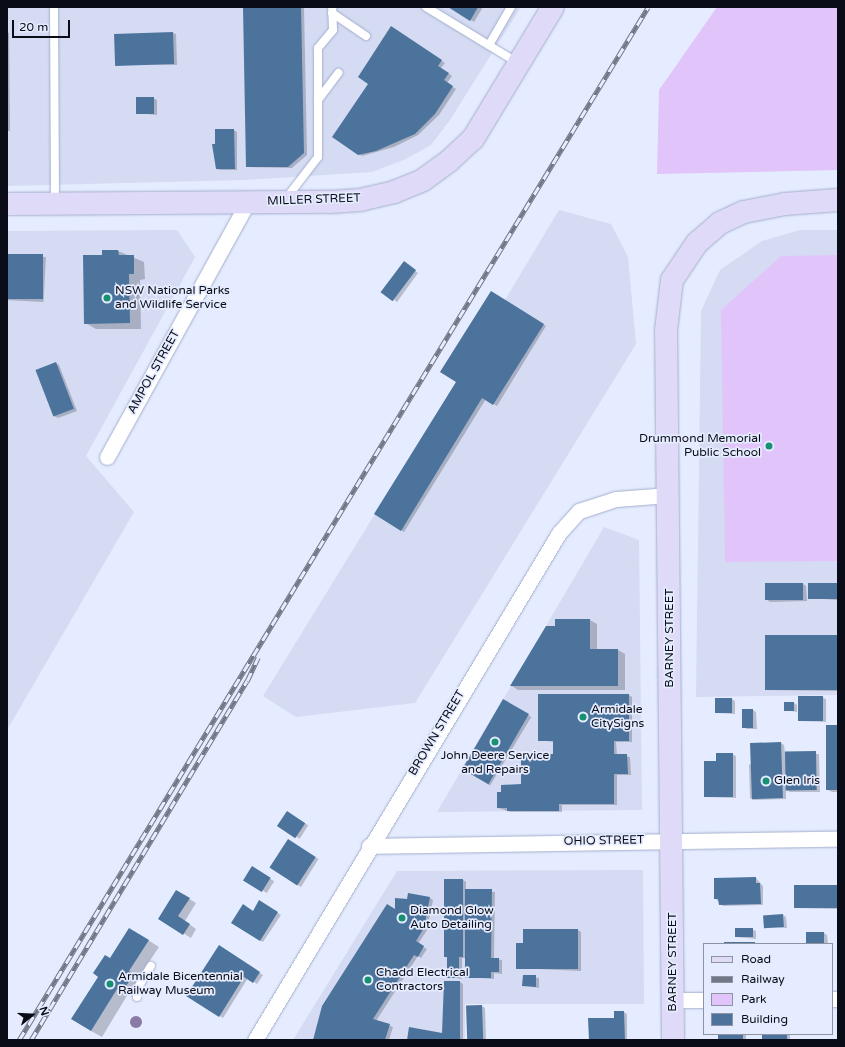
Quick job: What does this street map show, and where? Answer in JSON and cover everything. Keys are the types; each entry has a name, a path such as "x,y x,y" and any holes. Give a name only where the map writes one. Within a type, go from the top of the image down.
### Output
{"street":[{"name":"MILLER STREET","path":"7,204 360,200 394,192 423,180 449,162 473,139 553,7"},
{"name":"BARNEY STREET","path":"673,1040 669,495 666,330 672,280 697,243 720,223 744,212 785,204 838,200"},
{"name":"AMPOL STREET","path":"107,457 248,202"},
{"name":"BROWN STREET","path":"255,1040 369,846 559,533 579,511 616,499 669,495"},
{"name":"OHIO STREET","path":"369,846 672,840 838,839"},
{"path":"673,1000 703,1000"}],"lane":[{"path":"54,7 55,204"},
{"path":"426,7 519,64"},
{"path":"489,46 511,7"},
{"path":"332,10 366,36"},
{"path":"283,202 318,157 318,48 333,30 332,10"},
{"path":"318,100 338,73"},
{"path":"137,997 137,989 151,966"}],"shaded area":[{"path":"7,7 521,7 450,120 431,145 406,159 372,172 244,180 7,186"},
{"path":"559,210 611,224 628,257 636,344 415,703 296,717 263,696 456,382 440,372 491,291 505,300"},
{"path":"177,230 195,257 86,456 134,512 7,730 7,231"},
{"name":"Drummond Memorial Public School","path":"800,230 838,230 838,695 696,697 701,311 720,270 762,241"},
{"path":"604,527 639,540 642,810 437,812"},
{"path":"643,870 644,1004 465,1004 465,1040 293,1040 397,871"}],"green space":[{"path":"717,7 838,7 838,170 657,174 659,90"},
{"name":"Drummond Memorial Public School","path":"838,255 838,561 725,562 721,310 781,256"}],"building":[{"path":"243,7 301,7 304,153 288,167 246,167"},
{"path":"448,7 478,7 470,21"},
{"path":"391,26 442,60 438,66 449,73 444,80 453,86 435,114 415,134 376,151 358,155 332,137 368,84 358,77"},
{"path":"173,32 174,64 115,66 114,34"},
{"path":"136,97 154,97 154,114 136,114"},
{"path":"215,129 234,129 235,169 216,169 212,144 215,144"},
{"name":"NSW National Parks and Wildlife Service","path":"102,250 118,250 119,255 134,255 134,274 129,274 130,323 84,324 83,255 102,255"},
{"path":"7,254 43,254 43,299 7,299"},
{"path":"404,261 416,270 393,301 381,292"},
{"path":"491,291 544,324 493,405 482,398 401,531 374,514 456,382 440,372"},
{"path":"56,362 74,409 53,417 35,370"},
{"path":"765,583 803,583 803,600 765,600"},
{"path":"808,583 838,583 838,599 808,599"},
{"path":"555,619 590,619 590,649 618,649 618,686 510,686 546,626 555,626"},
{"path":"765,635 838,635 838,690 765,690"},
{"path":"538,694 629,694 629,741 614,741 614,754 627,754 628,774 614,774 614,804 559,804 559,811 507,811 507,808 497,808 497,792 501,792 501,785 521,784 521,754 553,754 553,741 538,741"},
{"path":"798,696 823,696 823,721 798,721"},
{"path":"715,698 732,698 732,713 715,713"},
{"name":"John Deere Service and Repairs","path":"503,699 529,714 488,784 462,769"},
{"path":"784,702 794,702 794,711 784,711"},
{"path":"742,709 753,709 753,728 742,728"},
{"path":"826,725 838,725 838,790 826,790"},
{"name":"Glen Iris","path":"781,742 783,798 752,799 750,743"},
{"path":"816,751 817,790 786,791 785,752"},
{"path":"716,753 733,753 733,797 704,797 704,761 716,761"},
{"path":"287,811 305,823 295,838 277,826"},
{"path":"288,839 316,857 297,885 269,868"},
{"path":"252,866 271,878 262,892 243,880"},
{"path":"756,877 756,883 760,883 761,904 719,905 718,899 714,899 714,878"},
{"path":"444,879 463,879 463,957 459,957 459,978 447,978 447,957 444,957"},
{"path":"794,885 838,885 838,908 794,908"},
{"path":"465,889 492,889 491,958 499,958 499,972 491,972 491,978 465,978"},
{"path":"176,890 190,898 178,916 190,924 183,935 158,919"},
{"name":"Chadd Electrical Contractors","path":"408,893 430,897 424,928 416,941 424,946 418,957 414,955 373,1019 390,1024 385,1040 313,1040 322,1006 387,904 395,909 395,898 407,899"},
{"path":"259,900 278,912 260,941 231,923 243,904 253,911"},
{"path":"783,914 784,927 764,928 763,915"},
{"name":"Armidale Bicentennial Railway Museum","path":"129,928 149,940 129,971 134,974 122,992 117,989 91,1031 71,1019 98,977 93,973 105,955 110,958"},
{"path":"735,928 753,928 753,937 735,937"},
{"path":"523,929 578,929 578,969 516,969 516,943 523,943"},
{"path":"806,932 824,932 824,943 806,943"},
{"path":"755,942 755,943 724,943"},
{"path":"219,945 260,972 253,983 244,977 219,1017 186,996"},
{"path":"523,975 536,975 536,987 522,986"},
{"path":"444,981 460,981 460,1040 407,1040 409,1027 442,1033"},
{"path":"482,1005 483,1040 467,1040 466,1006"},
{"path":"614,1011 624,1011 625,1040 589,1040 588,1018 614,1018"},
{"path":"718,1035 743,1035 743,1040 718,1040"},
{"path":"762,1035 787,1035 787,1040 762,1040"}],"railway":[{"path":"19,1040 648,7"},
{"path":"31,1040 247,681 258,657"}],"place":[{"name":"NSW National Parks and Wildlife Service","path":"107,298"},
{"name":"Drummond Memorial Public School","path":"769,446"},
{"name":"Armidale CitySigns","path":"583,717"},
{"name":"John Deere Service and Repairs","path":"495,742"},
{"name":"Glen Iris","path":"766,781"},
{"name":"Diamond Glow Auto Detailing","path":"402,918"},
{"name":"Chadd Electrical Contractors","path":"368,980"},
{"name":"Armidale Bicentennial Railway Museum","path":"110,984"}]}
